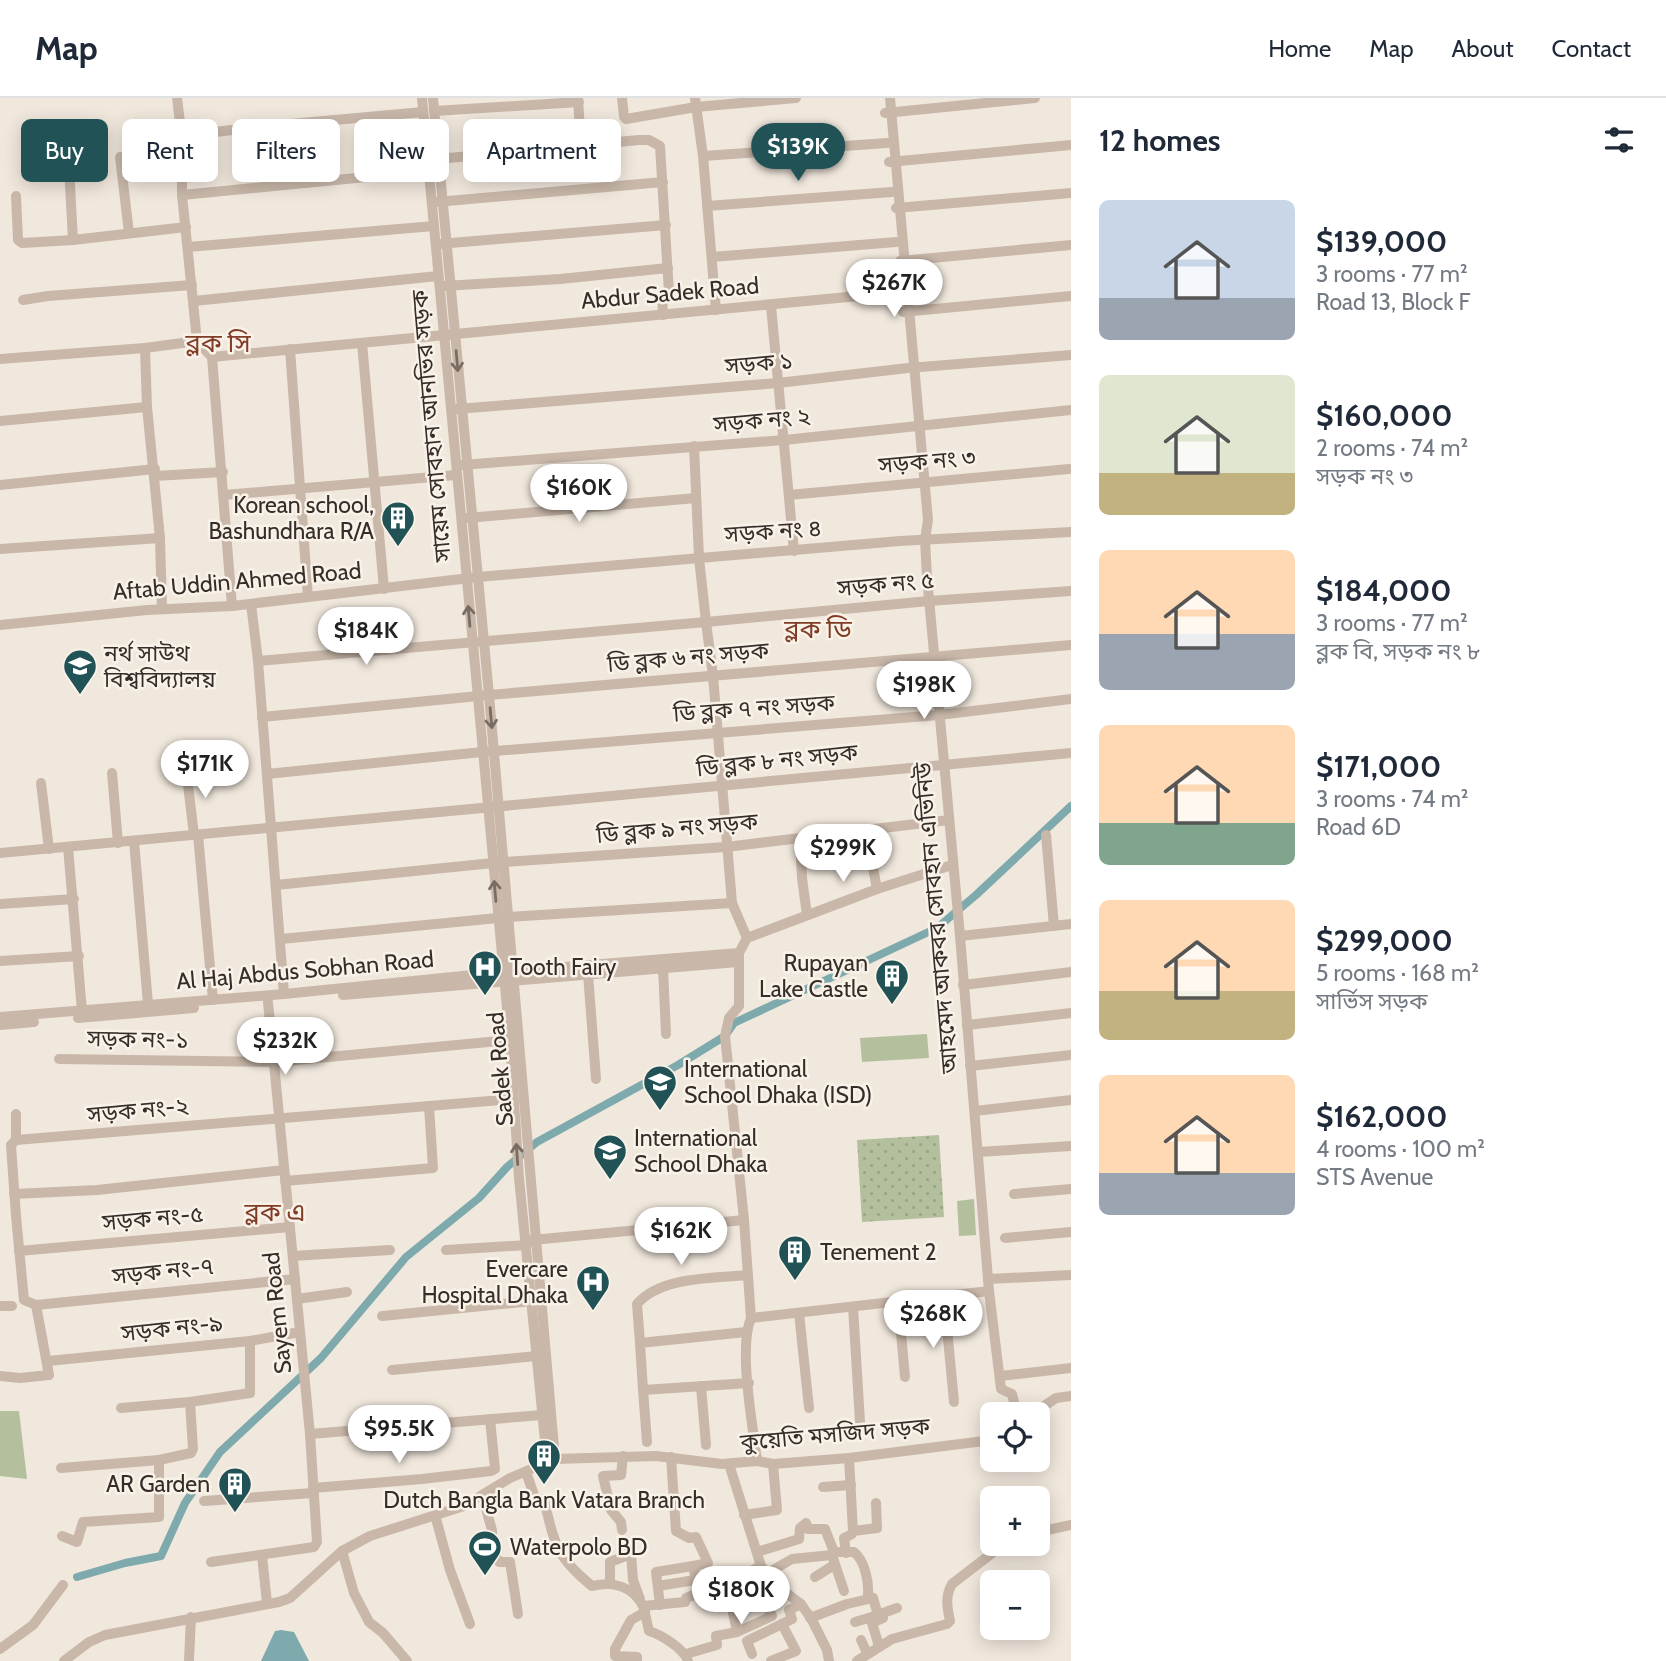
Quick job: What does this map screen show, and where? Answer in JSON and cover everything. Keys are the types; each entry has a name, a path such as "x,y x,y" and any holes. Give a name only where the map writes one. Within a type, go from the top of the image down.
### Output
{"street":[{"path":"177,98 180,119"},
{"name":"সায়েম সোবহান আনভির সড়ক","path":"422,98 430,119"},
{"name":"সায়েম সোবহান আনভির সড়ক","path":"429,119 433,98"},
{"path":"622,98 626,119 647,117 695,103 796,98"},
{"name":"আহমেদ আকবর সোবহান এভিনিউ","path":"883,98 888,113 897,208 922,483 921,520 960,931 989,1292 1000,1376"},
{"name":"আহমেদ আকবর সোবহান এভিনিউ","path":"890,98 887,143 892,162 892,192 897,208 896,242 901,261 901,292 906,312"},
{"path":"888,113 1035,98"},
{"path":"218,132 429,111 578,100 579,119"},
{"path":"695,103 703,156 716,310"},
{"path":"647,117 649,140"},
{"path":"621,142 649,140 660,146 669,293 662,293 663,315"},
{"path":"703,156 887,143"},
{"path":"892,162 1071,145"},
{"path":"120,157 129,233"},
{"path":"183,195 354,178"},
{"path":"70,182 76,240"},
{"path":"183,182 197,341 212,357 232,606"},
{"name":"সায়েম সোবহান আনভির সড়ক","path":"432,182 437,202 433,226 441,243"},
{"name":"সায়েম সোবহান আনভির সড়ক","path":"437,182 442,283 472,577 472,642 482,752 493,806 508,976 513,1099 520,1128 519,1178 530,1242 542,1415 551,1460"},
{"path":"437,202 663,182"},
{"path":"707,206 892,192"},
{"path":"897,208 1071,193"},
{"path":"16,196 19,242 26,244 186,227"},
{"path":"441,243 666,225"},
{"path":"188,247 433,226"},
{"path":"712,257 896,242"},
{"path":"901,261 1071,245"},
{"path":"194,301 442,283 560,279 668,268"},
{"path":"23,300 192,285"},
{"name":"Abdur Sadek Road","path":"212,357 901,292"},
{"path":"906,312 1071,296"},
{"path":"771,306 794,551"},
{"path":"0,359 145,348 197,341"},
{"path":"362,343 384,589"},
{"path":"145,348 147,407 160,538 162,609"},
{"path":"290,349 293,424 308,597"},
{"name":"সড়ক ১","path":"456,409 778,383 911,368 1071,355"},
{"path":"0,421 147,407"},
{"name":"সড়ক নং ২","path":"225,495 376,482 459,469 784,440 1071,410"},
{"path":"694,446 699,558 713,676 732,904 747,938"},
{"name":"সড়ক নং ৩","path":"789,495 1069,469"},
{"path":"0,485 155,472 223,472"},
{"path":"466,518 696,498"},
{"name":"সড়ক নং ৪","path":"472,577 925,540 1071,532"},
{"path":"0,549 160,538"},
{"path":"472,577 484,642 489,695 494,751 493,806"},
{"name":"Aftab Uddin Ahmed Road","path":"0,625 162,609 232,606 472,577"},
{"name":"সড়ক নং ৫","path":"258,661 929,601 1071,591"},
{"path":"251,604 258,661 284,994"},
{"name":"ডি ব্লক ৬ নং সড়ক","path":"262,717 1071,645"},
{"name":"ডি ব্লক ৭ নং সড়ক","path":"267,774 717,731 939,715 1071,699"},
{"name":"ডি ব্লক ৮ নং সড়ক","path":"0,853 1071,753"},
{"path":"186,768 196,835 213,1000"},
{"path":"112,773 118,843"},
{"path":"41,783 49,849"},
{"name":"ডি ব্লক ৯ নং সড়ক","path":"276,885 498,863 726,847 949,820"},
{"path":"866,830 877,889"},
{"path":"1046,835 1054,926"},
{"path":"800,838 807,915"},
{"path":"134,841 148,1004"},
{"path":"68,847 82,1011"},
{"path":"757,1461 746,1332 751,1318 744,1220 725,1036 729,1018 739,1006 738,957 747,938 877,889 952,865"},
{"path":"0,904 74,899"},
{"path":"281,939 503,918 732,904"},
{"path":"960,931 1071,924"},
{"path":"0,961 79,956"},
{"path":"0,1025 268,1002 508,976 588,974 663,968 738,957"},
{"name":"Al Haj Abdus Sobhan Road","path":"0,1017 738,957"},
{"path":"663,968 666,1034"},
{"path":"963,985 1071,972"},
{"path":"588,974 596,1079"},
{"name":"Sadek Road","path":"508,976 520,1128 530,1172 530,1242 551,1460"},
{"name":"Sayem Road","path":"262,1556 314,1547 317,1542 310,1434 268,1002"},
{"path":"967,1025 1071,1013"},
{"name":"সড়ক নং-১","path":"59,1059 275,1062 510,1040"},
{"path":"971,1066 1071,1055"},
{"name":"সড়ক নং-২","path":"16,1140 513,1099"},
{"path":"975,1111 1071,1100"},
{"path":"14,1194 285,1175 433,1168 429,1106"},
{"path":"0,1376 20,1378 48,1375 48,1361 36,1305 24,1300 11,1145 16,1140 16,1114"},
{"path":"978,1152 1071,1146"},
{"path":"1014,1194 1071,1189"},
{"path":"446,1250 744,1220"},
{"name":"সড়ক নং-৫","path":"19,1251 290,1227"},
{"path":"1005,1237 1071,1232"},
{"path":"293,1256 390,1250"},
{"path":"647,1442 637,1304 653,1289 667,1284 747,1275"},
{"path":"988,1279 1071,1275"},
{"name":"সড়ক নং-৭","path":"36,1305 295,1279"},
{"path":"297,1299 347,1292"},
{"path":"751,1318 989,1292"},
{"path":"944,1296 954,1402"},
{"path":"898,1300 905,1377"},
{"path":"382,1316 532,1301"},
{"path":"0,1306 12,1306"},
{"path":"853,1307 860,1422"},
{"path":"799,1313 809,1408"},
{"name":"সড়ক নং-৯","path":"48,1361 250,1341 300,1332"},
{"path":"640,1342 746,1332"},
{"path":"121,1408 250,1393 250,1341"},
{"path":"392,1370 537,1356"},
{"path":"1014,1402 1012,1394 1000,1390 1000,1376 1071,1368"},
{"path":"643,1390 749,1383"},
{"path":"701,1386 706,1445"},
{"path":"1050,1402 1056,1398 1071,1396"},
{"path":"61,1468 159,1460 191,1453 190,1402"},
{"path":"310,1434 542,1415"},
{"path":"204,1501 491,1471 495,1469 489,1419"},
{"name":"কুয়েতি মসজিদ সড়ক","path":"551,1460 624,1456 671,1457 729,1464 757,1461 773,1464 849,1458 980,1442"},
{"path":"624,1456 621,1475 603,1476 611,1510 621,1522 631,1554 633,1580 649,1631 661,1635 687,1658 717,1646 716,1636 737,1632 772,1616 763,1598"},
{"path":"660,1605 656,1572 707,1562 696,1537 689,1538 676,1531 671,1457"},
{"path":"849,1458 853,1531"},
{"path":"62,1536 77,1542 83,1522 159,1517 159,1460"},
{"path":"64,1661 89,1642 105,1635 290,1598 342,1551 383,1531 464,1506 510,1478 551,1460"},
{"path":"729,1464 763,1570 781,1589 801,1604 827,1650 829,1661"},
{"path":"744,1515 776,1510 773,1464"},
{"path":"526,1472 534,1498 544,1500 555,1546 571,1569 592,1586 610,1583 629,1591 643,1607"},
{"path":"823,1487 851,1485"},
{"path":"482,1495 492,1530 492,1550 499,1562 510,1562 518,1614"},
{"path":"846,1553 844,1538 853,1531 877,1528 876,1503"},
{"path":"435,1515 450,1570 470,1624"},
{"path":"757,1552 799,1539 800,1528 806,1522 808,1529 825,1529 844,1591"},
{"path":"1050,1529 1071,1525"},
{"path":"342,1551 354,1593 369,1622 383,1633 407,1661"},
{"path":"640,1658 615,1656 615,1649 631,1620 643,1607 685,1602 686,1598 699,1593 706,1594 792,1559 833,1557 854,1552 858,1555 868,1584 868,1595 873,1598 892,1639"},
{"path":"610,1583 610,1562 631,1554"},
{"path":"211,1562 262,1556 267,1603"},
{"path":"856,1661 892,1639 947,1624 950,1621 947,1609 948,1592 952,1584 988,1556"},
{"path":"815,1577 833,1557"},
{"path":"693,1566 699,1593"},
{"path":"658,1586 695,1580"},
{"path":"0,1649 33,1625 63,1585"},
{"path":"737,1632 733,1613 781,1589"},
{"path":"810,1618 847,1604 873,1598"},
{"path":"752,1654 747,1641 792,1619 789,1610 801,1604"},
{"path":"855,1622 897,1608"},
{"path":"878,1646 872,1623 881,1615"},
{"path":"189,1661 191,1617"},
{"path":"774,1660 796,1651 782,1625"},
{"path":"861,1640 867,1653"}],"green space":[{"path":"927,1034 929,1058 862,1062 860,1038"},
{"path":"939,1135 944,1217 862,1222 857,1140"},
{"path":"974,1199 976,1235 959,1236 957,1201"},
{"path":"0,1411 19,1411 27,1479 0,1476"}],"water":[{"path":"275,1631 294,1632 309,1661 261,1661"}],"waterway":[{"path":"77,1577 161,1556 185,1503 220,1452 321,1358 406,1257 479,1198 507,1167 537,1142 678,1065 725,1036 734,1023 937,928 1071,806"}],"place":[{"name":"Korean school, Bashundhara R/A","path":"398,548"},
{"name":"নর্থ সাউথ বিশ্ববিদ্যালয়","path":"80,696"},
{"name":"Tooth Fairy","path":"485,997"},
{"name":"Rupayan Lake Castle","path":"892,1006"},
{"name":"International School Dhaka (ISD)","path":"660,1112"},
{"name":"International School Dhaka","path":"610,1181"},
{"name":"Tenement 2","path":"795,1282"},
{"name":"Evercare Hospital Dhaka","path":"593,1312"},
{"name":"Dutch Bangla Bank Vatara Branch","path":"544,1486"},
{"name":"AR Garden","path":"235,1514"},
{"name":"Waterpolo BD","path":"485,1577"}],"district":[{"name":"ব্লক সি","path":"218,343"},
{"name":"ব্লক ডি","path":"818,629"},
{"name":"ব্লক এ","path":"275,1212"}]}
